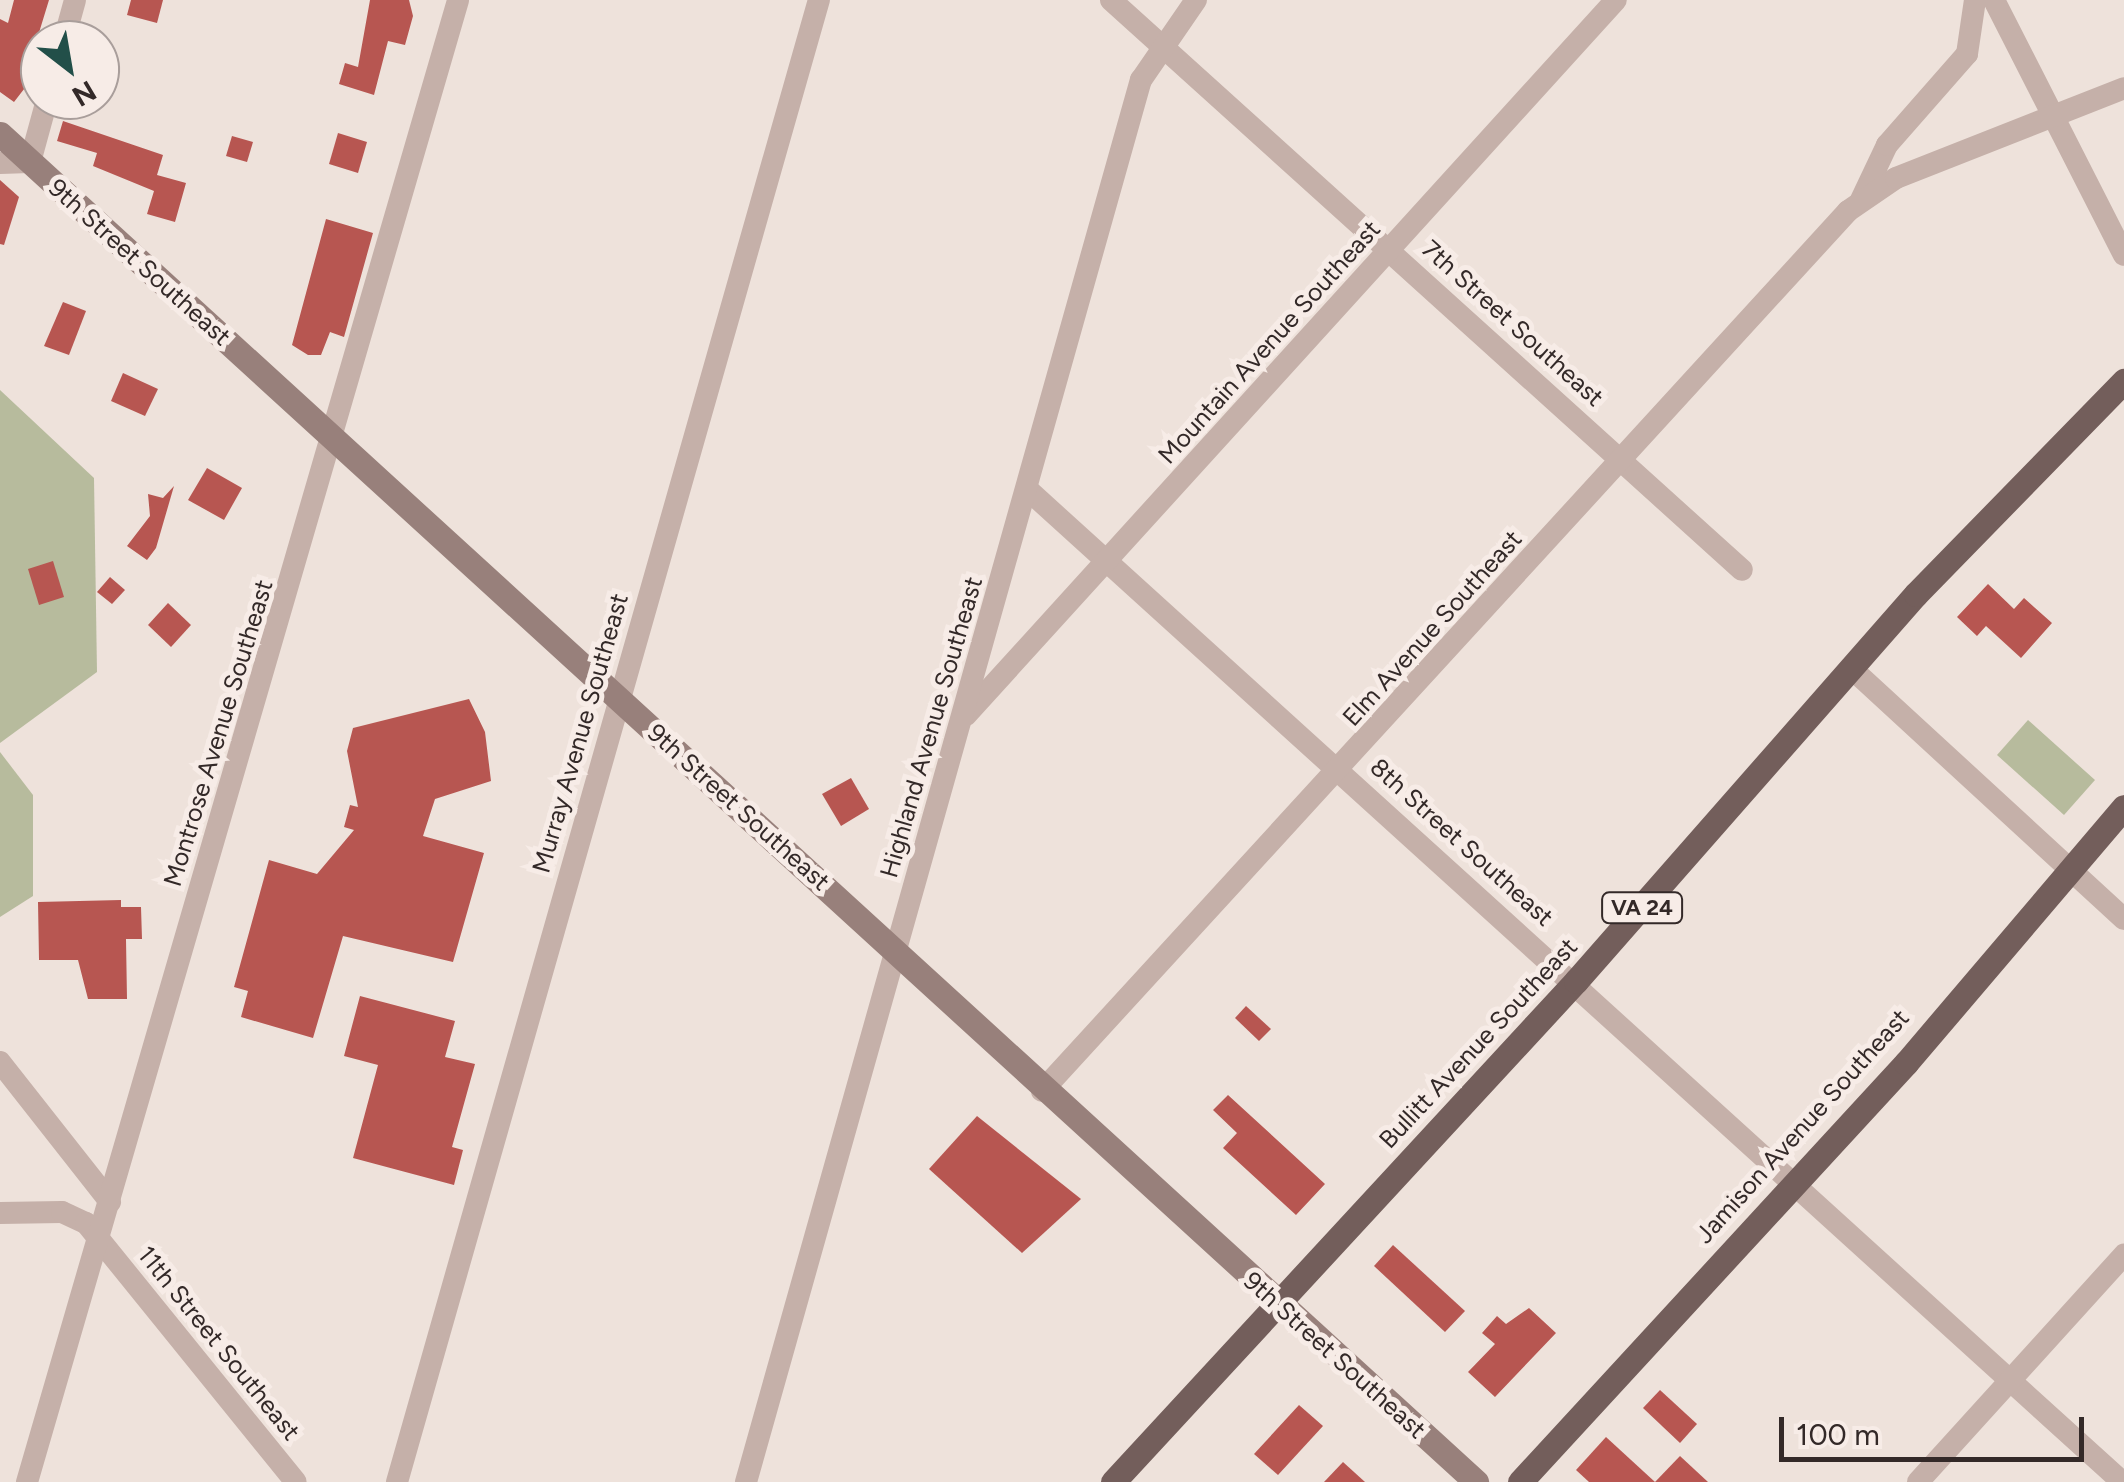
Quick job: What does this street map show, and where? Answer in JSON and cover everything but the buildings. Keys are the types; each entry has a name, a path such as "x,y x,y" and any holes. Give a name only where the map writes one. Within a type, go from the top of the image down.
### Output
{"main road":[{"name":"Bullitt Avenue Southeast","path":"1113,1482 1576,981 1851,668 2000,507 2124,361"},
{"name":"Bullitt Avenue Southeast","path":"2000,507 2098,413 2124,381"},
{"path":"2098,413 2124,407"},
{"name":"Jamison Avenue Southeast","path":"1520,1482 1795,1182 2124,807"}],"street":[{"name":"Montrose Avenue Southeast","path":"27,1482 334,438 458,0"},
{"name":"Murray Avenue Southeast","path":"397,1482 819,0"},
{"name":"7th Street Southeast","path":"1111,0 1742,570"},
{"name":"Highland Avenue Southeast","path":"746,1482 1142,80 1160,44 1196,0"},
{"name":"Mountain Avenue Southeast","path":"962,720 1616,0"},
{"name":"Elm Avenue Southeast","path":"1042,1092 1342,770 1621,458 1861,200 1886,145 1966,54 1976,0"},
{"path":"1994,0 2058,114 2124,255"},
{"name":"Elm Avenue Southeast","path":"1861,200 2124,88"},
{"path":"0,163 30,162 42,120"},
{"name":"9th Street Southeast","path":"0,134 898,953 1042,1092 1476,1482"},
{"name":"8th Street Southeast","path":"1027,489 1576,981 2122,1482"},
{"path":"1851,668 2124,919"},
{"path":"0,1062 110,1202"},
{"name":"11th Street Southeast","path":"0,1213 62,1212 100,1238 296,1482"},
{"path":"1918,1482 2124,1255"}],"green space":[{"path":"0,390 94,478 97,672 0,743"},
{"path":"2028,720 2095,780 2064,815 1997,755"},
{"path":"0,752 33,795 33,896 0,917"}]}
